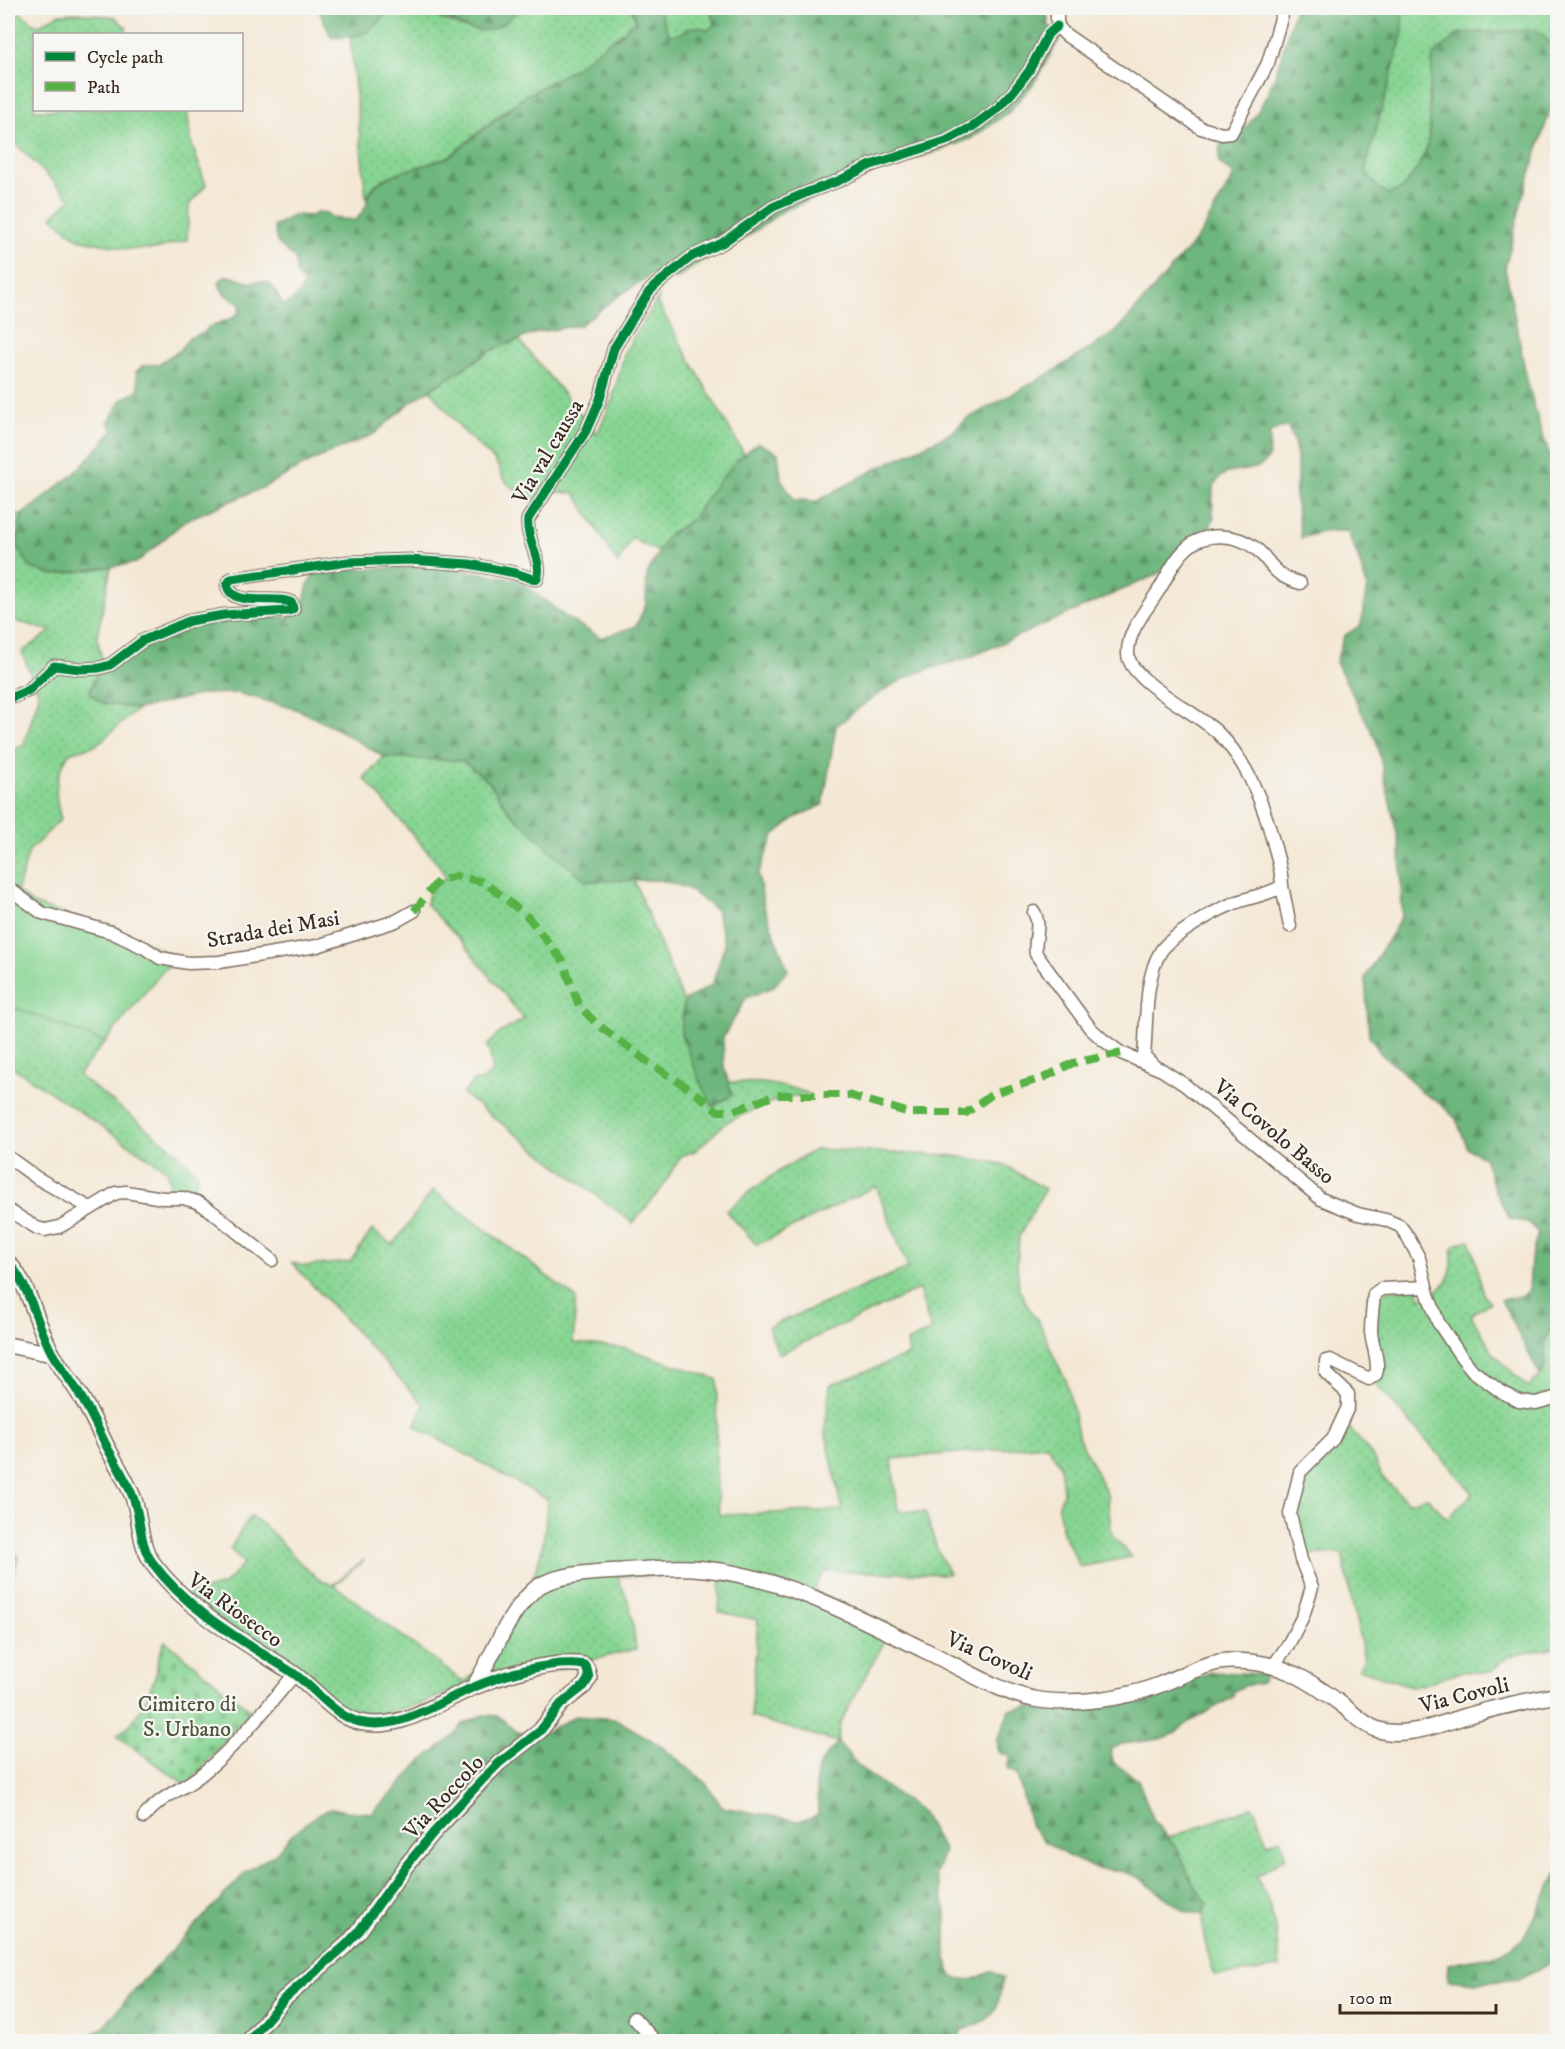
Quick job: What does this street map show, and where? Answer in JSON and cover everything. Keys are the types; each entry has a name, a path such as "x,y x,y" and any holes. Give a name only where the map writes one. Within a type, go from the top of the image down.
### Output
{"street":[{"path":"1057,8 1057,26 1066,35 1201,128 1222,134 1231,133 1268,63 1284,8"},
{"name":"Via val caussa","path":"8,699 29,690 54,666 81,669 104,667 142,641 189,621 213,616 293,609 292,603 286,601 249,599 233,595 227,585 231,579 348,562 409,560 470,564 537,579 539,575 528,535 528,519 586,431 600,399 614,348 649,292 691,257 722,243 778,205 871,165 946,141 972,127 998,108 1017,87 1032,65 1048,34 1057,26"},
{"path":"1290,926 1282,886 1282,874 1267,815 1246,772 1230,746 1209,724 1138,675 1131,666 1128,652 1134,630 1177,560 1189,546 1211,536 1233,538 1247,543 1257,549 1279,574 1300,583"},
{"path":"1155,1067 1144,1056 1152,971 1163,948 1176,937 1220,910 1282,886"},
{"name":"Strada dei Masi","path":"8,888 42,913 111,932 145,948 160,958 188,963 219,962 317,946 396,921 414,911"},
{"name":"Via Covolo Basso","path":"1034,912 1039,923 1036,954 1090,1028 1120,1053 1155,1067 1185,1085 1321,1199 1358,1214 1386,1220 1400,1226 1419,1258 1438,1322 1473,1371 1500,1391 1519,1401 1536,1403 1557,1397"},
{"path":"8,1156 37,1178 90,1208"},
{"path":"8,1210 37,1228 45,1230 59,1227 109,1196 119,1193 189,1199 210,1210 272,1260"},
{"name":"Via Riosecco","path":"8,1262 19,1276 52,1354 81,1397 127,1484 134,1499 146,1552 183,1597 236,1637 295,1674 339,1711 357,1721 370,1723 403,1720 474,1687"},
{"path":"1274,1665 1304,1616 1312,1587 1301,1560 1290,1514 1300,1472 1333,1438 1348,1407 1348,1394 1326,1373 1326,1360 1369,1379 1376,1374 1378,1368 1373,1353 1371,1331 1374,1294 1381,1289 1426,1287"},
{"path":"8,1345 52,1354"},
{"name":"Via Covoli","path":"474,1687 515,1612 536,1587 560,1578 602,1572 681,1568 732,1573 770,1582 872,1624 1007,1690 1033,1699 1047,1701 1092,1699 1125,1694 1154,1687 1201,1666 1218,1662 1259,1662 1282,1667 1326,1693 1374,1728 1388,1732 1422,1729 1476,1713 1557,1695"},
{"name":"Via Roccolo","path":"248,2042 284,1999 352,1938 433,1833 499,1763 540,1731 561,1704 584,1686 589,1673 584,1665 574,1664 532,1668 474,1687"},
{"name":"Via Riosecco","path":"144,1817 154,1804 186,1786 226,1752 295,1674"},
{"path":"634,2018 656,2042"}],"green space":[{"path":"318,8 520,8 507,21 495,28 484,30 463,26 423,11 394,11 387,13 370,30 355,36 332,38"},
{"path":"520,8 631,8 638,24 578,66 516,103 450,156 390,176 374,186 366,198 350,37 369,30 392,11 411,10 473,30 488,29 503,23"},
{"path":"631,8 656,8 670,35 676,35 691,27 708,30 714,25 710,8 1046,8 1049,26 1062,35 1033,84 1009,112 970,139 880,169 846,186 783,211 732,247 701,261 676,280 671,262 620,295 580,325 538,332 492,350 412,401 374,434 314,460 262,488 186,520 136,563 53,575 31,568 16,546 22,515 74,474 114,430 108,422 120,402 139,388 136,372 142,366 158,364 179,351 189,338 204,333 209,327 239,313 240,304 224,293 219,282 228,276 247,282 267,282 273,287 283,305 299,293 303,282 297,276 295,259 277,242 274,226 295,215 311,216 318,212 326,213 333,218 356,220 365,208 371,190 381,181 450,156 526,96 577,67 611,40 619,37 630,24 637,23"},
{"path":"656,8 710,8 715,25 708,30 696,27 670,35"},
{"path":"1295,8 1402,8 1403,31 1365,170 1378,188 1388,194 1402,189 1416,171 1427,148 1430,130 1429,96 1433,55 1459,33 1537,30 1554,47 1552,104 1522,200 1505,268 1527,380 1541,431 1558,476 1558,1323 1547,1337 1546,1364 1540,1375 1501,1300 1523,1295 1529,1290 1531,1259 1538,1232 1527,1222 1510,1219 1495,1191 1484,1157 1468,1149 1456,1119 1441,1104 1421,1092 1399,1068 1381,1054 1369,1035 1365,978 1402,916 1400,847 1376,740 1336,662 1344,636 1361,625 1367,586 1347,531 1322,532 1301,538 1295,495 1297,456 1288,427 1270,432 1268,457 1261,465 1229,473 1216,481 1212,497 1214,518 1209,528 1158,574 968,658 910,676 880,693 836,726 823,805 795,818 774,835 758,874 764,907 788,970 773,987 746,998 723,1037 724,1067 732,1095 713,1107 703,1089 681,1034 684,1001 712,985 725,944 716,910 687,888 660,880 587,881 509,811 490,783 463,761 384,757 299,710 237,693 203,694 138,709 102,703 89,693 102,660 127,656 169,633 204,621 292,616 302,608 308,585 318,565 360,569 439,566 517,579 570,620 601,638 636,626 646,604 647,574 667,536 693,519 711,491 737,460 758,443 778,453 781,479 794,500 817,501 945,436 965,420 1054,371 1117,331 1200,235 1234,175 1219,163 1220,145 1247,126 1264,100 1277,70"},
{"path":"1402,8 1557,8 1557,78 1552,99 1554,47 1429,96 1430,130 1427,148 1416,171 1402,189 1388,194 1378,188 1365,170 1403,31"},
{"path":"20,13 38,26 59,14 78,13 115,17 127,28 125,33 33,33 33,111 187,111 192,145 206,185 189,205 187,240 156,249 127,249 78,239 52,217 71,199 8,136 8,18"},
{"path":"660,295 657,302 744,454 711,491 693,519 667,536 659,552 631,538 618,564 575,493 553,492 544,505 538,506 508,484 494,460 465,433 430,390 492,350 519,340 597,434 612,400 625,351"},
{"path":"8,512 22,515 16,546 53,575 111,567 97,637 102,660 89,693 102,703 138,709 96,745 69,753 58,778 56,793 61,819 29,851 17,892 8,885 8,754 24,744 39,696 22,652 51,631 8,619"},
{"path":"384,757 463,761 490,783 509,811 587,881 634,880 684,1003 681,1034 713,1107 732,1095 728,1082 770,1084 789,1087 809,1094 781,1098 727,1122 695,1151 681,1156 662,1188 633,1223 463,1094 473,1081 481,1081 493,1072 487,1046 498,1034 524,1019 464,944 426,904 433,888 446,878 439,865 364,778"},
{"path":"8,885 33,904 139,939 171,955 170,966 164,969 105,1042 8,1005"},
{"path":"8,1005 105,1042 78,1075 176,1151 198,1175 195,1186 170,1189 167,1170 8,1064"},
{"path":"817,1149 955,1156 1003,1164 1045,1189 1019,1237 1017,1265 1019,1289 1032,1314 1039,1322 1066,1380 1079,1438 1107,1494 1112,1535 1131,1557 1080,1567 1063,1533 1058,1508 1063,1492 1060,1465 1047,1445 892,1459 898,1511 925,1512 937,1549 949,1574 824,1571 814,1590 893,1626 840,1723 838,1742 751,1717 758,1620 719,1612 721,1575 617,1576 630,1605 636,1649 510,1681 463,1686 421,1704 380,1714 351,1711 186,1595 224,1585 244,1563 230,1549 250,1516 271,1532 309,1571 332,1585 364,1560 334,1585 465,1683 474,1673 529,1586 538,1565 543,1543 547,1499 414,1426 424,1405 292,1263 305,1266 350,1262 372,1230 393,1245 433,1190 576,1298 573,1343 625,1348 717,1379 716,1467 719,1515 842,1510 825,1430 830,1385 909,1355 907,1342 931,1330 919,1289 779,1354 768,1327 908,1268 876,1186 757,1245 726,1211 770,1177"},
{"path":"1470,1240 1484,1295 1490,1302 1471,1315 1494,1354 1528,1388 1544,1372 1545,1340 1547,1334 1557,1323 1557,1647 1509,1656 1491,1672 1462,1672 1414,1687 1359,1669 1364,1659 1342,1553 1302,1555 1293,1534 1299,1479 1312,1465 1323,1459 1343,1420 1373,1457 1383,1478 1408,1502 1427,1497 1447,1518 1473,1493 1375,1383 1378,1379 1369,1296 1417,1284 1420,1299 1431,1293 1447,1280 1455,1246"},
{"path":"8,1540 19,1558 8,1588"},
{"name":"Cimitero di S. Urbano","path":"165,1641 252,1711 226,1738 187,1786 117,1736 132,1722 144,1704 155,1677"},
{"path":"1210,1672 1266,1674 1262,1683 1244,1686 1234,1691 1233,1697 1167,1738 1122,1744 1110,1749 1114,1763 1138,1780 1154,1821 1178,1850 1192,1882 1207,1903 1202,1915 1184,1911 1138,1877 1118,1870 1097,1869 1068,1856 1044,1841 1031,1827 1017,1774 1008,1769 1009,1755 999,1753 997,1740 1010,1710 1031,1706 1040,1710 1069,1710 1154,1699"},
{"path":"483,1715 498,1716 518,1732 535,1736 575,1716 616,1719 660,1745 705,1782 722,1807 798,1821 810,1819 818,1814 816,1775 828,1753 838,1742 862,1770 921,1811 944,1851 936,1874 946,1911 946,1958 952,1976 972,1979 992,1971 1003,1978 997,2007 989,2018 961,2030 959,2041 78,2042 103,2028 134,1990 247,1871 276,1853 290,1836 318,1814 332,1808 372,1813 420,1762 450,1739 463,1724"},
{"path":"1252,1807 1256,1812 1267,1844 1280,1838 1286,1857 1256,1877 1271,1910 1280,1968 1215,1976 1203,1931 1207,1903 1192,1882 1178,1850 1168,1838"},
{"path":"1557,1873 1557,1959 1521,1979 1477,1983 1448,1980 1449,1964 1492,1957 1523,1940"}],"marked path":[{"path":"414,911 438,881 456,876 484,882 528,917 563,961 579,1006 597,1024 718,1111 733,1111 776,1095 848,1095 910,1113 966,1113 994,1093 1043,1078 1073,1063 1121,1053"}],"cycle path":[{"path":"8,699 29,690 54,666 81,669 110,665 142,641 189,621 224,615 293,609 292,603 285,601 237,597 227,585 231,579 348,562 409,560 469,564 537,579 538,565 529,534 528,519 586,431 600,399 614,348 649,292 691,257 722,243 773,207 871,165 946,141 972,127 998,108 1012,93 1029,71 1048,34 1057,26"},
{"path":"8,1262 28,1295 53,1355 85,1403 133,1497 142,1539 152,1562 181,1595 198,1609 234,1636 298,1677 340,1713 359,1722 389,1723 418,1714 474,1687 513,1673 558,1664 584,1665 587,1669 589,1678 584,1686 561,1704 540,1731 486,1776 405,1867 359,1931 284,1999 248,2042"}]}
